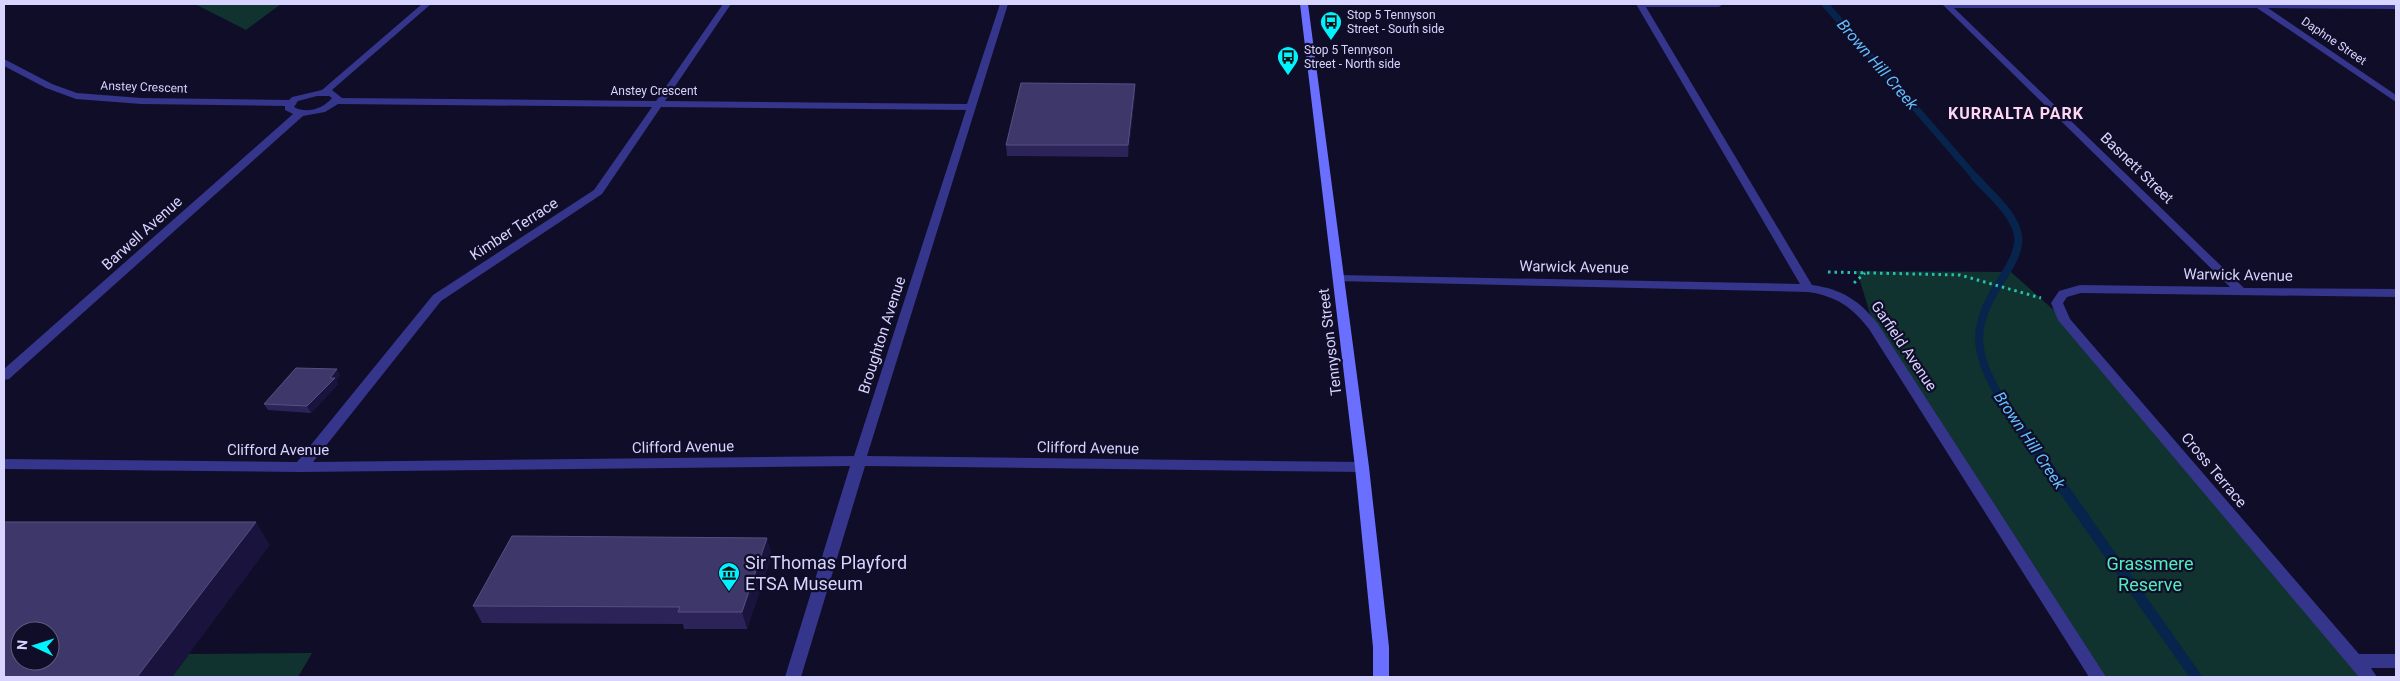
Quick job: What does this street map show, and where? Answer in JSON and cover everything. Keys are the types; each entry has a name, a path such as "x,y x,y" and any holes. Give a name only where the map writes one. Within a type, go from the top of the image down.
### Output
{"street":[{"path":"325,92 427,4"},
{"name":"Kimber Terrace","path":"301,467 437,298 598,192 727,4"},
{"name":"Broughton Avenue","path":"793,677 859,461 1004,4"},
{"name":"Tennyson Street","path":"1304,4 1362,468 1381,647 1381,677"},
{"path":"1640,4 1808,288"},
{"path":"1645,4 1719,4"},
{"path":"1947,4 2396,6"},
{"name":"Basnett Street","path":"1947,4 2241,291"},
{"name":"Daphne Street","path":"2258,4 2396,99"},
{"name":"Anstey Crescent","path":"4,62 49,86 76,96 142,101 290,103"},
{"path":"325,92 335,95 335,101 317,110 300,113 288,108 290,103 301,96 325,92"},
{"name":"Anstey Crescent","path":"335,101 972,107"},
{"name":"Barwell Avenue","path":"4,376 300,113"},
{"name":"Warwick Avenue","path":"1339,279 1808,288"},
{"name":"Garfield Avenue","path":"1808,288 1824,290 1841,296 1858,307 1874,327 2098,677"},
{"name":"Warwick Avenue","path":"2057,303 2063,294 2080,290 2396,293"},
{"name":"Cross Terrace","path":"2057,303 2064,320 2369,677"},
{"name":"Clifford Avenue","path":"4,464 301,467 859,461 1362,468"},
{"path":"2355,661 2396,661"}],"path":[{"path":"1800,272 1960,275 2057,303"},
{"path":"1848,289 1865,273"}],"green space":[{"path":"195,4 281,4 246,30"},
{"name":"Grassmere Reserve","path":"1857,271 2011,272 2065,320 2365,677 2098,677 1874,327"},
{"path":"312,653 298,677 172,677 189,654"}],"building":[{"path":"1021,83 1135,84 1128,145 1006,145"},
{"path":"296,368 337,369 330,378 335,378 307,406 264,404"},
{"path":"4,522 256,522 137,677 4,677"},
{"path":"512,536 767,538 742,612 678,612 680,607 473,606"}],"waterway":[{"name":"Brown Hill Creek","path":"1825,4 1976,178"},
{"name":"Brown Hill Creek","path":"1975,177 2012,219 2018,235 2015,256 1986,308 1979,337 1980,351 1985,366 2002,401"},
{"name":"Brown Hill Creek","path":"2001,400 2196,677"}],"place":[{"name":"Stop 5 Tennyson Street - South side","path":"1331,41"},
{"name":"Stop 5 Tennyson Street - North side","path":"1288,76"},
{"name":"Sir Thomas Playford ETSA Museum","path":"729,592"}],"district":[{"name":"KURRALTA PARK","path":"2016,113"}]}
